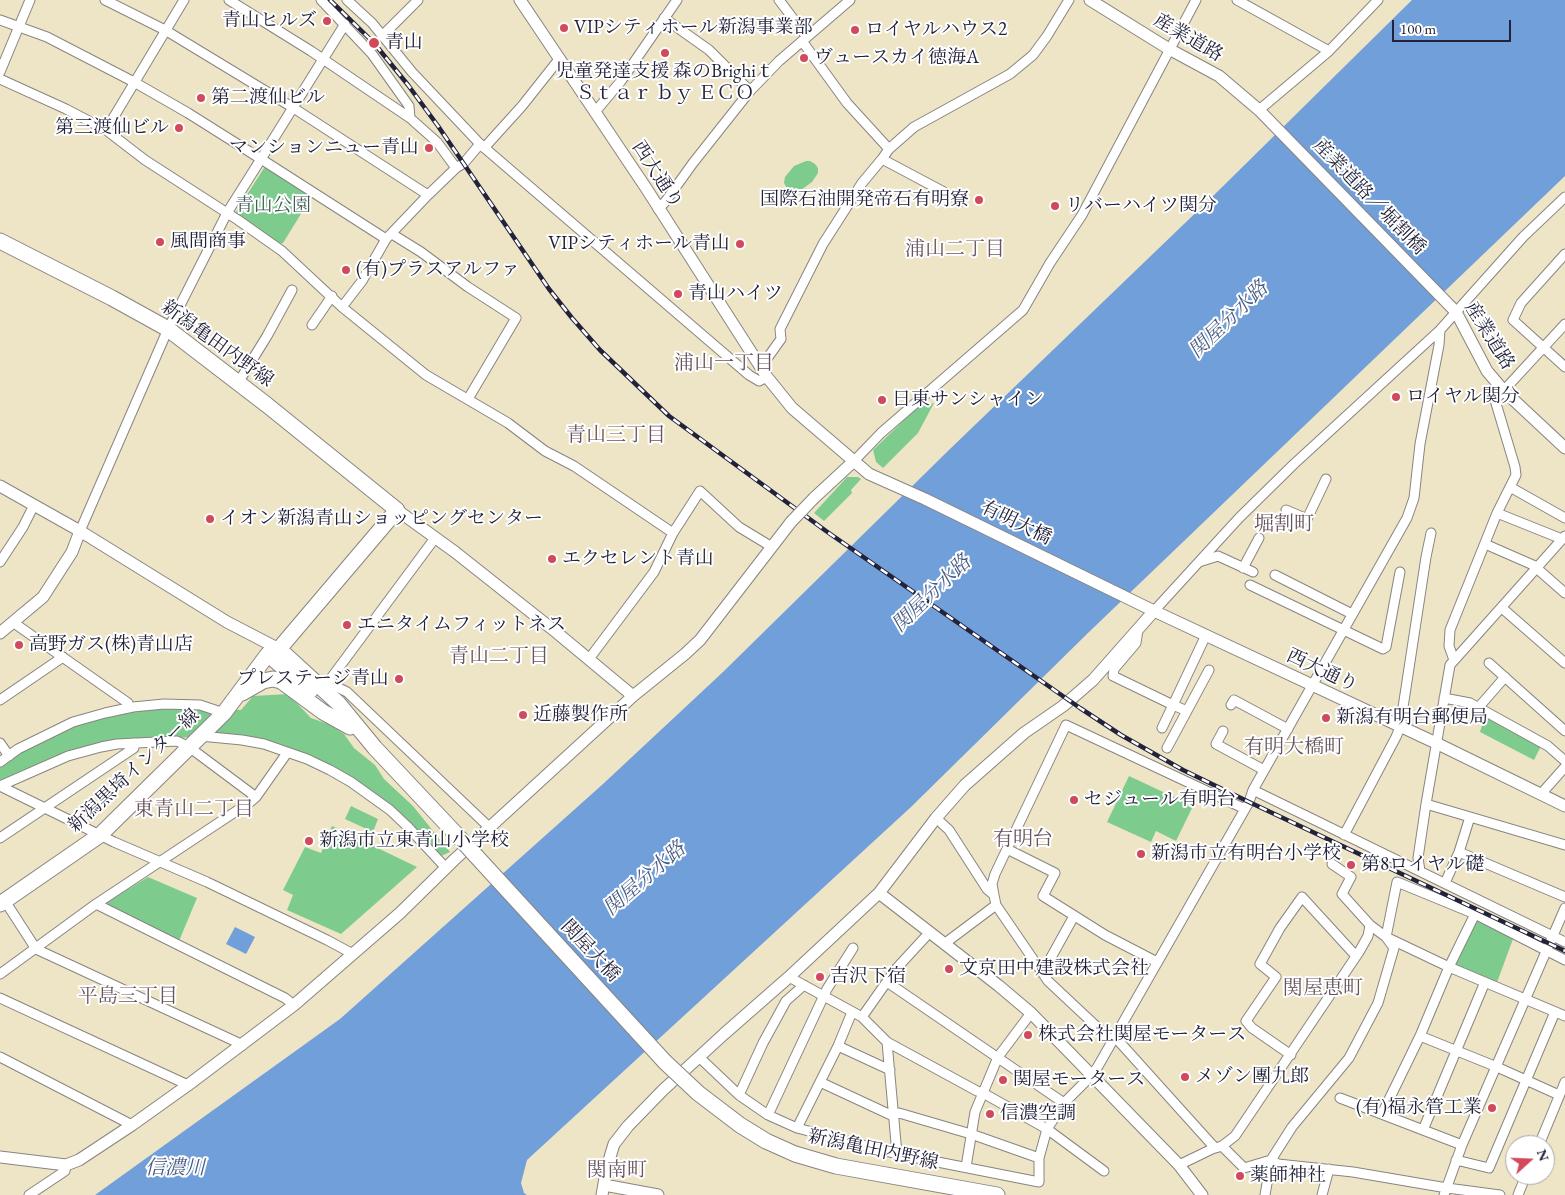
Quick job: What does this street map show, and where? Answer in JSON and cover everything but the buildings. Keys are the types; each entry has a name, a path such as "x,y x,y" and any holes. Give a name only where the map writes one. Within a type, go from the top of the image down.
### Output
{"main road":[{"name":"新潟亀田内野線","path":"0,241 168,329 395,509"},
{"path":"272,649 395,509"},
{"path":"272,649 338,703 375,748"},
{"path":"272,649 350,727 375,748"},
{"name":"新潟黒埼インター線","path":"3,903 100,835 224,713 272,649"},
{"path":"234,698 255,685 273,679 289,686 323,712 350,727"},
{"name":"関屋大橋","path":"375,748 665,1062 698,1093"},
{"name":"新潟亀田内野線","path":"698,1093 740,1126 766,1141 795,1154 836,1166 997,1195"}],"street":[{"path":"0,72 30,0"},
{"path":"105,0 166,30 292,107 428,195"},
{"path":"106,130 184,0"},
{"path":"229,0 324,59 410,118 437,142 456,168"},
{"path":"321,0 372,54 409,106 410,118"},
{"path":"347,0 372,24 412,72 482,146 749,375 759,381 767,377"},
{"path":"382,36 418,0"},
{"name":"西大通り","path":"520,0 560,58 767,377 792,408 869,474"},
{"path":"595,112 621,81 677,0"},
{"path":"779,0 848,103 888,149"},
{"path":"658,209 750,91 779,61 850,0"},
{"path":"761,367 781,339 780,329 823,244 862,183 888,149 914,127 1010,74 1033,55 1069,0"},
{"name":"産業道路","path":"1090,0 1169,49 1219,76 1262,112"},
{"path":"0,1157 66,1165 79,1160 188,1085 294,1005 353,954 400,913 446,868 633,696 700,640 791,522 814,498 881,433 1023,310 1050,263 1082,215 1196,0"},
{"path":"1238,0 1329,51"},
{"path":"1262,112 1329,51 1378,0"},
{"path":"664,18 709,50 750,91"},
{"path":"0,20 47,37 188,112 260,159 389,237 421,252 468,287 516,318 468,399"},
{"path":"0,633 44,597 72,552 168,329 227,213 345,24"},
{"path":"342,307 362,280 389,237 428,195 482,146 522,106 560,58"},
{"path":"0,79 66,109 106,130 145,160 282,251 342,307 426,375 508,423 545,451 574,466 673,533"},
{"name":"産業道路／堀割橋","path":"1262,112 1452,309"},
{"path":"882,159 961,201"},
{"path":"658,1195 603,1190 614,1144 628,1126 699,1057 879,893 936,818 965,785 1017,739 1063,706 1092,680 1138,630 1150,609 1199,562 1239,518 1294,464 1440,330 1452,309 1565,197"},
{"path":"1565,254 1521,303 1513,320 1565,366"},
{"path":"238,383 292,290"},
{"path":"312,326 332,296"},
{"name":"産業道路","path":"1452,309 1487,371 1504,391 1565,448"},
{"path":"1454,660 1449,646 1450,630 1497,513 1516,475 1495,400 1565,324"},
{"path":"699,1057 739,1095 768,1115 797,1128 897,1154 1039,1182 1040,1158 1047,1129 1064,1103 1092,1075 1114,1039 1407,518 1414,498 1420,444 1439,345 1440,330"},
{"name":"有明大橋","path":"869,474 1004,537 1150,609"},
{"path":"1286,510 1307,519 1326,479"},
{"path":"0,486 80,531 272,649"},
{"path":"1510,487 1565,518"},
{"path":"589,659 654,572 673,533 700,491 739,527 772,548"},
{"path":"2,556 34,506"},
{"path":"395,509 435,538 633,696"},
{"path":"1420,871 1418,858 1450,665 1564,538 1497,513"},
{"path":"1344,835 1400,727 1431,533"},
{"path":"325,691 435,538"},
{"path":"1243,568 1258,538"},
{"path":"1485,544 1537,568 1565,593"},
{"path":"1199,562 1218,556 1253,572"},
{"path":"1250,585 1383,649 1386,647 1400,572"},
{"path":"1275,575 1352,614"},
{"path":"1502,608 1565,663"},
{"name":"西大通り","path":"1150,609 1436,743 1565,806"},
{"path":"14,623 128,703 129,708"},
{"path":"1138,630 1136,643 1114,669 1113,676 1187,712"},
{"path":"1162,728 1206,635"},
{"path":"0,700 63,657"},
{"path":"1489,663 1565,731"},
{"path":"1167,748 1209,670"},
{"path":"1478,708 1505,677"},
{"path":"325,691 339,688 347,692 490,828"},
{"path":"1444,698 1470,702 1548,746 1565,761"},
{"path":"1231,705 1234,700 1288,728"},
{"path":"0,762 18,749 73,722 129,708 164,704 200,705 224,713"},
{"path":"1245,809 1066,725 995,874 992,884 996,905 1048,981 1114,1039 1219,1147 1244,1168 1270,1160 1278,1164 1329,1169 1445,1192 1500,1195"},
{"path":"1223,731 1216,744 1264,770"},
{"path":"0,786 68,756 101,747 177,741 242,740 264,744 307,759 371,794 408,827 446,868"},
{"path":"194,742 256,797"},
{"path":"0,743 9,756"},
{"path":"0,838 134,748 134,743"},
{"path":"0,974 96,904 256,797 287,753"},
{"path":"1541,794 1565,767"},
{"path":"0,786 100,835 224,890 353,954"},
{"path":"1253,790 1565,942"},
{"path":"1426,804 1565,845"},
{"path":"1445,883 1459,852 1470,817"},
{"path":"936,818 949,830 987,889 994,895"},
{"path":"1007,849 1055,873 1043,896 1105,935 1157,962"},
{"path":"1459,852 1565,897"},
{"path":"1332,864 1351,877 1342,894 1370,925 1386,937 1449,967 1565,1016"},
{"path":"1265,1195 1270,1160 1292,1127 1349,1058 1378,1003 1394,948 1386,937 1397,882 1474,914 1565,960"},
{"path":"879,893 1031,1013 1179,1165 1202,1195"},
{"path":"1291,1055 1252,1028 1246,1021 1276,977 1260,964 1280,928 1302,897 1356,956"},
{"path":"3,903 36,949 242,1045"},
{"path":"96,904 285,998 294,1005"},
{"path":"944,944 996,905"},
{"path":"1445,1192 1462,1145 1565,908"},
{"path":"1382,1114 1420,1036 1474,914"},
{"path":"1043,972 1074,916"},
{"path":"1179,1165 1219,1147 1235,1136 1356,956 1368,936 1370,925"},
{"path":"862,1017 895,970 929,933"},
{"path":"768,1115 824,996 853,948"},
{"path":"789,977 862,1017 887,1042 1047,1129 1104,1171"},
{"path":"887,982 1064,1103"},
{"path":"1423,1130 1485,982"},
{"path":"739,1095 763,1043 786,1001 804,985"},
{"path":"0,998 188,1085"},
{"path":"797,1128 838,1046 852,1012"},
{"path":"1456,1160 1489,1168 1555,1012"},
{"path":"966,1167 975,1112 998,1057 1031,1013"},
{"path":"1420,1036 1497,1067 1559,1095"},
{"path":"887,1042 897,1154"},
{"path":"838,1046 890,1070"},
{"path":"0,1057 132,1125"},
{"path":"820,1082 893,1116"},
{"path":"1543,1135 1565,1082"},
{"path":"1340,1098 1462,1145"},
{"path":"893,1116 899,1113 971,1134 1040,1158"},
{"path":"29,1195 65,1171 66,1165"},
{"path":"1322,1195 1329,1169"}],"green space":[{"path":"806,161 815,164 818,168 818,173 812,182 801,190 796,192 788,190 784,183 785,177 794,166"},
{"name":"青山公園","path":"267,167 312,196 283,243 279,244 234,215 264,168"},
{"path":"934,403 918,433 883,468 876,462 873,450 919,406"},
{"path":"847,477 858,477 861,479 851,490 852,493 824,521 814,513"},
{"path":"288,694 311,718 328,724 344,734 354,748 375,765 384,779 413,806 450,852 439,857 409,826 331,769 220,735 119,742 0,783 0,765 30,745 89,721 116,714 149,709 197,707 241,710 253,696"},
{"path":"1485,716 1541,746 1534,760 1480,732"},
{"path":"1129,776 1193,806 1176,841 1156,831 1151,842 1107,822"},
{"path":"351,806 378,819 373,832 345,819"},
{"path":"332,826 417,867 341,934 287,910 293,895 283,890 305,847 321,853"},
{"path":"148,877 197,898 179,941 104,904"},
{"path":"1479,921 1513,939 1496,985 1455,964 1473,925"}],"water":[{"path":"1412,0 1565,0 1565,176 1089,632 911,807 527,1160 521,1183 524,1193 527,1195 95,1195 340,1019 603,784 723,672"},
{"path":"235,927 255,937 246,954 226,944"}],"railway":[{"path":"330,0 374,43 408,85 549,289 572,318 600,350 669,416 826,531 1121,735 1183,770 1565,951"}],"place":[{"name":"青山ヒルズ","path":"327,21"},
{"name":"VIPシティホール新潟事業部","path":"564,28"},
{"name":"ロイヤルハウス2","path":"855,30"},
{"name":"青山","path":"374,43"},
{"name":"児童発達支援 森のBrighiｔ Ｓｔａｒ ｂｙ ＥＣＯ","path":"665,53"},
{"name":"ヴュースカイ徳海A","path":"804,58"},
{"name":"第二渡仙ビル","path":"201,98"},
{"name":"第三渡仙ビル","path":"179,128"},
{"name":"マンションニュー青山","path":"429,148"},
{"name":"国際石油開発帝石有明寮","path":"979,200"},
{"name":"リバーハイツ関分","path":"1055,206"},
{"name":"風間商事","path":"160,242"},
{"name":"VIPシティホール青山","path":"740,244"},
{"name":"(有)プラスアルファ","path":"346,270"},
{"name":"青山ハイツ","path":"678,294"},
{"name":"ロイヤル関分","path":"1396,397"},
{"name":"日東サンシャイン","path":"882,400"},
{"name":"イオン新潟青山ショッピングセンター","path":"210,519"},
{"name":"エクセレント青山","path":"552,559"},
{"name":"エニタイムフィットネス","path":"347,625"},
{"name":"高野ガス(株)青山店","path":"19,645"},
{"name":"プレステージ青山","path":"399,679"},
{"name":"近藤製作所","path":"523,715"},
{"name":"新潟有明台郵便局","path":"1326,718"},
{"name":"セジュール有明台","path":"1074,800"},
{"name":"新潟市立東青山小学校","path":"309,841"},
{"name":"新潟市立有明台小学校","path":"1141,854"},
{"name":"第8ロイヤル礎","path":"1351,865"},
{"name":"文京田中建設株式会社","path":"949,969"},
{"name":"吉沢下宿","path":"820,977"},
{"name":"株式会社関屋モータース","path":"1028,1035"},
{"name":"メゾン團九郎","path":"1185,1077"},
{"name":"関屋モータース","path":"1003,1080"},
{"name":"(有)福永管工業","path":"1492,1108"},
{"name":"信濃空調","path":"990,1114"},
{"name":"薬師神社","path":"1240,1176"}],"district":[{"name":"浦山二丁目","path":"955,250"},
{"name":"浦山一丁目","path":"724,364"},
{"name":"青山三丁目","path":"616,436"},
{"name":"堀割町","path":"1284,525"},
{"name":"青山二丁目","path":"499,657"},
{"name":"有明大橋町","path":"1294,748"},
{"name":"東青山二丁目","path":"194,810"},
{"name":"有明台","path":"1023,840"},
{"name":"関屋恵町","path":"1323,989"},
{"name":"平島三丁目","path":"128,997"},
{"name":"関南町","path":"617,1171"}],"water label":[{"name":"関屋分水路","path":"1229,320"},
{"name":"関屋分水路","path":"932,594"},
{"name":"関屋分水路","path":"645,879"},
{"name":"信濃川","path":"175,1169"}]}
